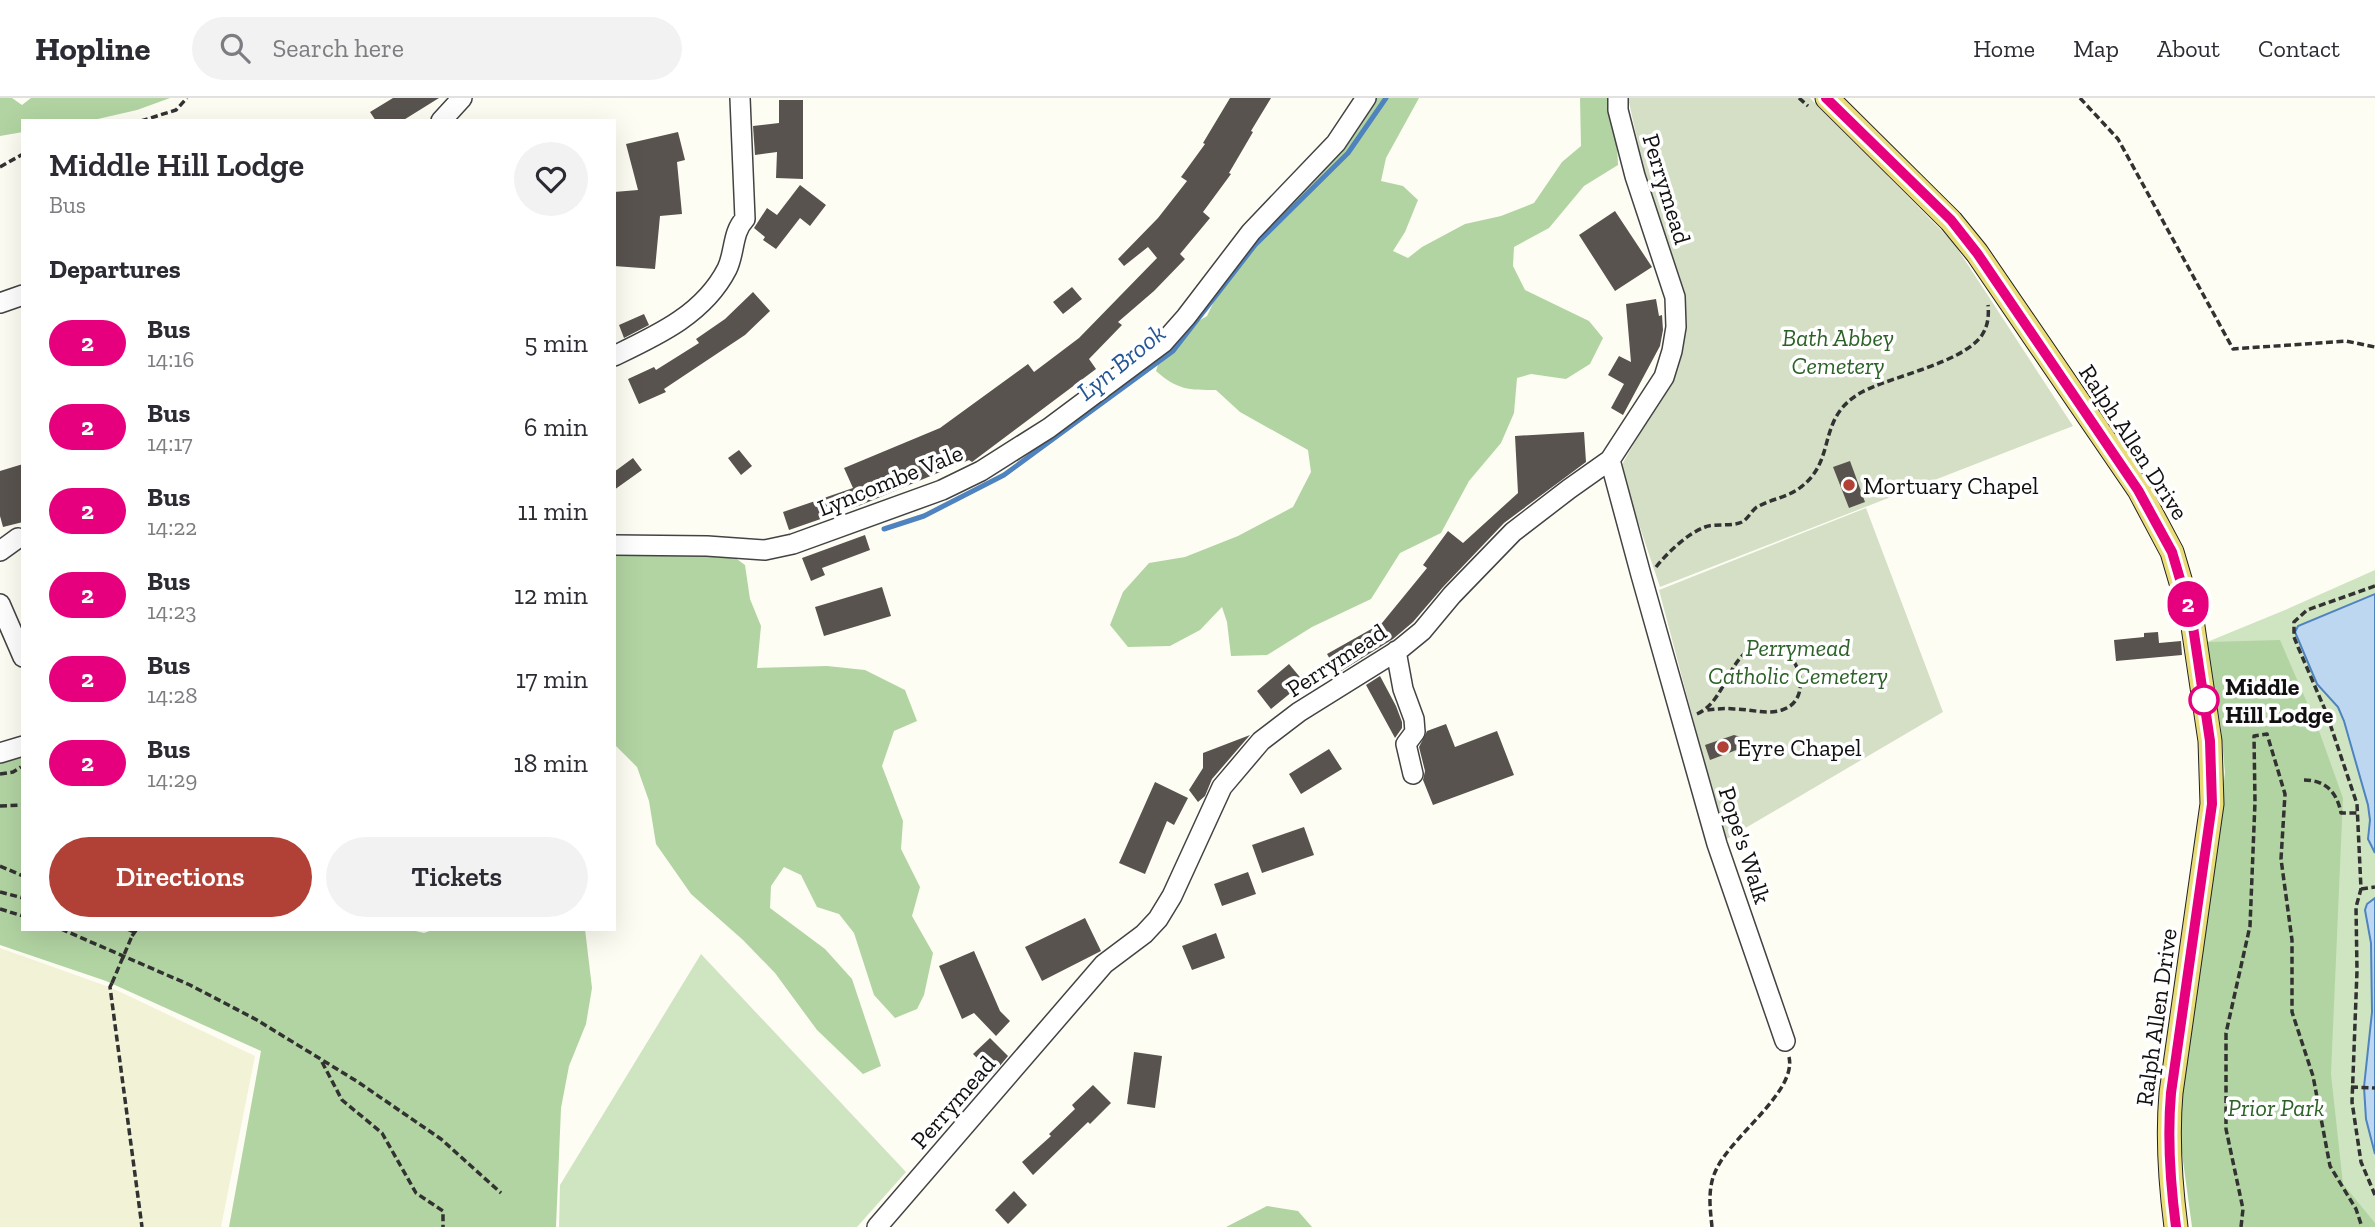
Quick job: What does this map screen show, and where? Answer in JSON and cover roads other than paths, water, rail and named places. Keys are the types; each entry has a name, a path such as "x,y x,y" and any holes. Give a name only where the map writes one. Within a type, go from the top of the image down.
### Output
{"main road":[{"name":"Ralph Allen Drive","path":"1818,103 1951,220 1977,253 2138,490 2172,552 2192,620 2210,741 2212,804 2169,1120 2169,1174 2176,1227"}],"street":[{"path":"443,119 462,98"},
{"path":"616,355 657,336 691,313 711,296 729,267 739,226 745,219 740,98"},
{"name":"Lyncombe Vale","path":"616,545 765,550 793,544 942,490 981,471 1049,428 1163,343 1251,232 1336,143 1366,98"},
{"name":"Perrymead","path":"877,1227 1104,964 1144,934 1158,919 1172,896 1222,788 1261,741 1299,712 1396,651 1422,631 1452,595 1513,533 1610,460 1664,377 1676,327 1675,297 1635,176 1618,98"},
{"path":"0,303 21,296"},
{"name":"Pope's Walk","path":"1610,460 1717,844 1785,1041"},
{"path":"0,551 18,538"},
{"path":"0,604 21,652"},
{"path":"1396,651 1403,689 1414,719 1415,732 1406,744 1413,774"},
{"path":"0,753 21,747"}],"water":[{"path":"2375,594 2375,853 2368,839 2368,805 2344,721 2338,707 2317,684 2295,632 2298,626"},
{"path":"2375,898 2375,1154 2366,1119 2364,1087 2372,1012 2371,943 2365,910 2367,904"}],"waterway":[{"name":"Lyn Brook","path":"884,529 924,516 1004,475 1173,351 1255,245 1348,153 1386,98"}],"place":[{"name":"Mortuary Chapel","path":"1849,485"},
{"name":"Middle Hill Lodge","path":"2204,700"},
{"name":"Eyre Chapel","path":"1723,747"}],"park label":[{"name":"Bath Abbey Cemetery","path":"1838,351"},
{"name":"Perrymead Catholic Cemetery","path":"1798,661"},
{"name":"Prior Park","path":"2276,1107"}]}
